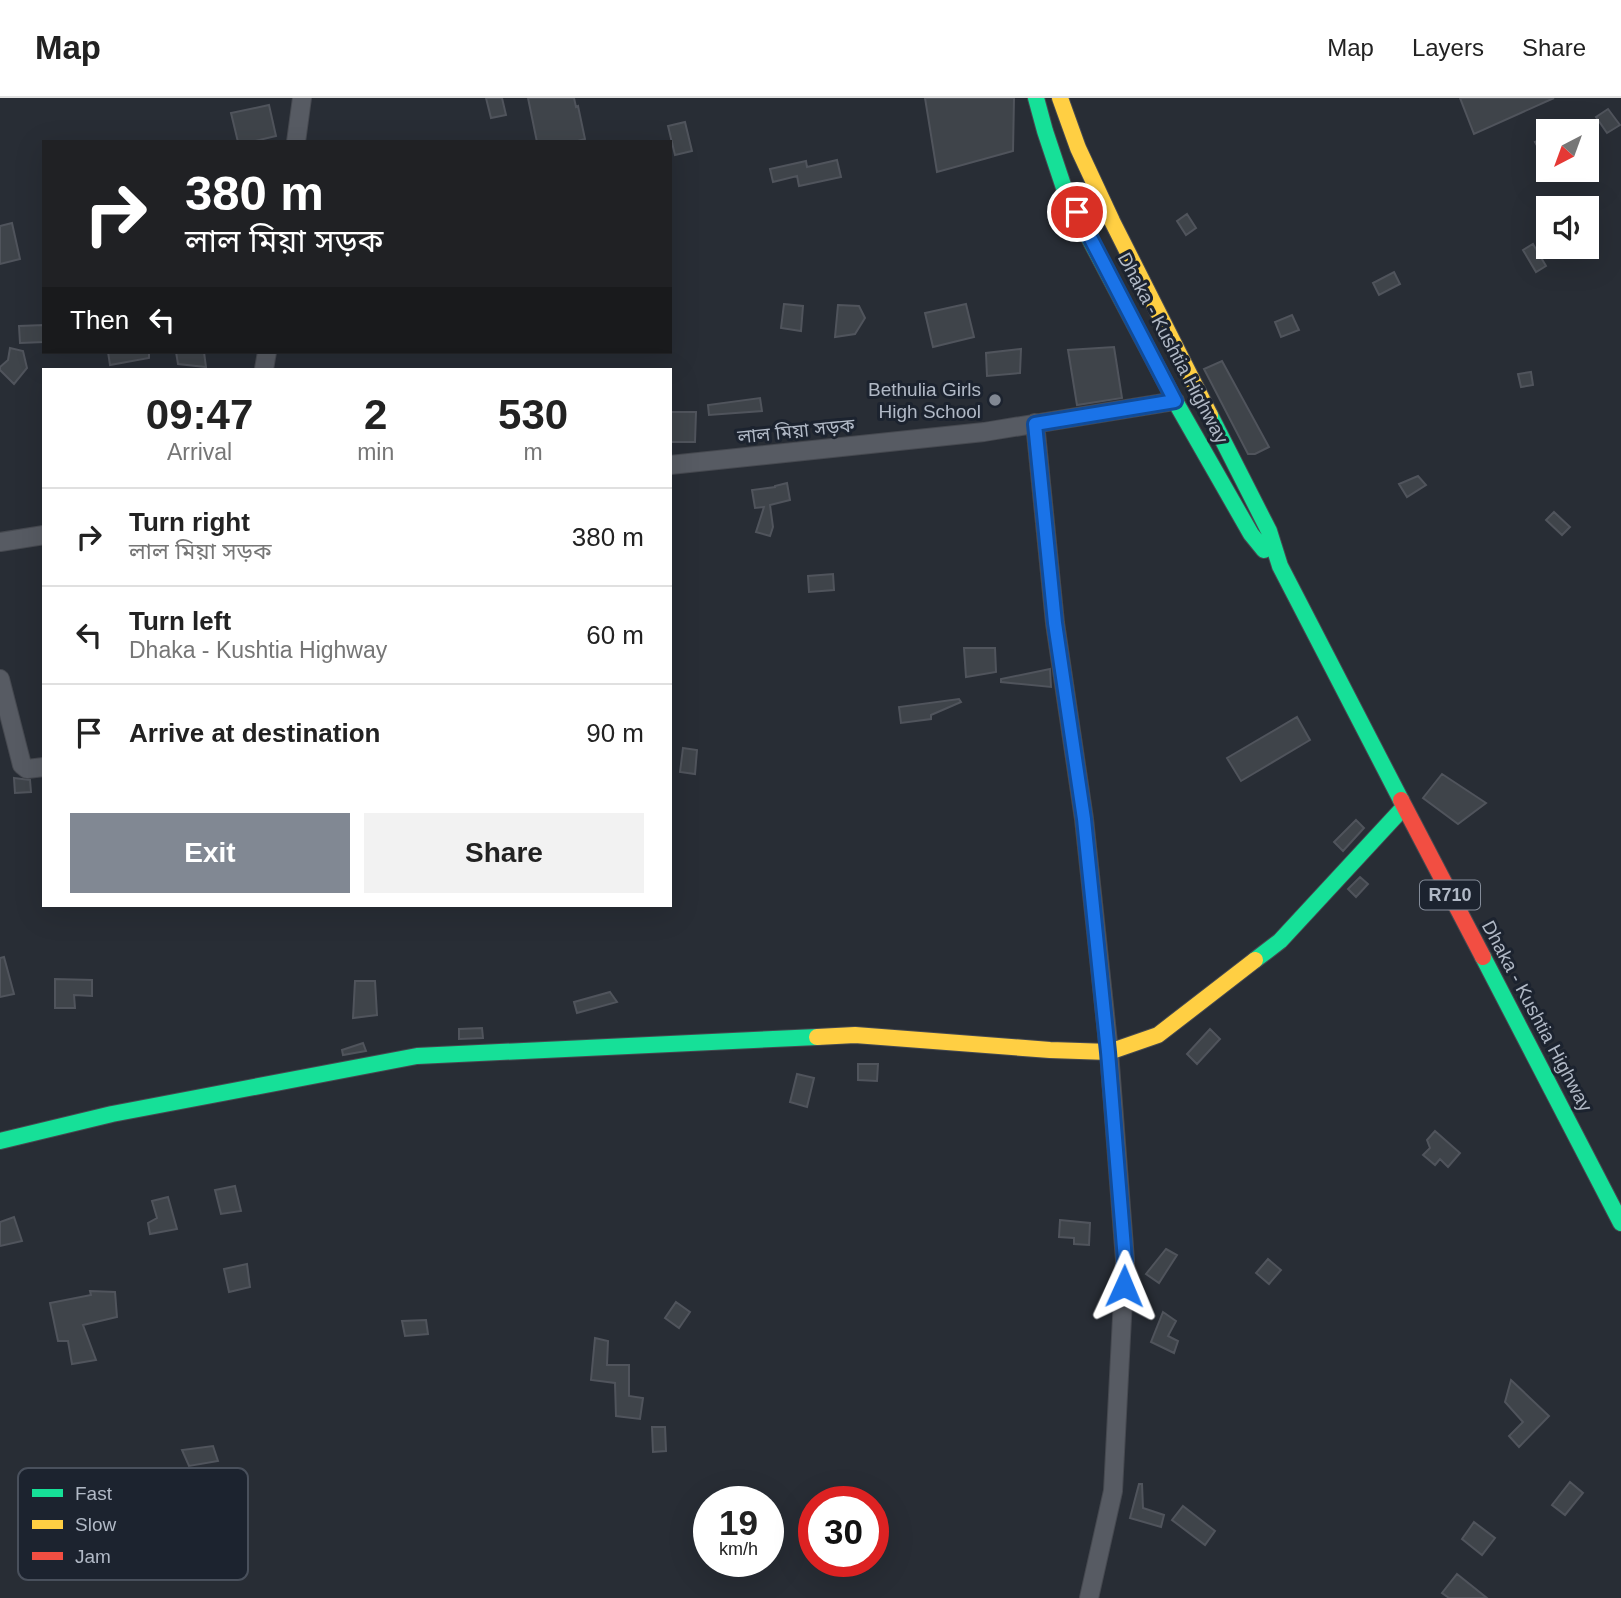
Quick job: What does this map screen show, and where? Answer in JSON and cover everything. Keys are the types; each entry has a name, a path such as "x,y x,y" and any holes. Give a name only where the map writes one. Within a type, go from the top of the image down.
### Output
{"main road":[{"name":"Dhaka - Kushtia Highway","path":"1036,98 1066,194 1175,401 1251,534 1280,566"},
{"name":"Dhaka - Kushtia Highway","path":"1060,98 1077,148 1269,531 1280,566 1621,1223"},
{"path":"0,1141 112,1114 417,1056 855,1035 1108,1052 1158,1035 1280,941 1404,807"}],"street":[{"path":"296,140 302,98"},
{"name":"লাল মিয়া সড়ক","path":"672,465 970,433 1175,401"},
{"path":"1035,424 1055,623 1084,819 1108,1052 1125,1260 1113,1491 1089,1598"},
{"path":"0,542 42,535"},
{"path":"0,679 22,765 27,769 42,767"}],"building":[{"path":"486,98 502,98 506,115 491,118"},
{"path":"528,98 574,98 585,139 537,140"},
{"path":"925,98 1014,98 1013,151 937,172"},
{"path":"1460,98 1554,98 1474,134"},
{"path":"269,105 276,136 259,140 238,140 231,113"},
{"path":"1608,109 1620,125 1607,133 1600,119 1596,117"},
{"path":"685,122 692,151 675,155 668,126"},
{"path":"837,160 841,177 799,186 797,176 773,182 770,169 806,161 807,167"},
{"path":"1187,214 1196,228 1186,235 1177,221"},
{"path":"12,223 20,259 0,264 0,226"},
{"path":"1533,244 1536,259 1542,259 1546,266 1536,272 1523,250"},
{"path":"1394,272 1400,284 1379,295 1373,283"},
{"path":"784,304 803,306 801,331 781,328"},
{"path":"966,304 974,337 933,347 925,313"},
{"path":"838,305 859,306 865,318 855,334 835,337"},
{"path":"1292,315 1299,330 1281,337 1275,322"},
{"path":"42,325 42,342 20,343 19,326"},
{"path":"1114,347 1122,398 1077,405 1068,350"},
{"path":"10,348 23,351 27,368 14,384 0,370 8,360"},
{"path":"1021,349 1020,373 987,376 986,353"},
{"path":"108,354 149,354 149,358 110,365"},
{"path":"176,354 204,354 206,367 178,364"},
{"path":"1222,361 1269,447 1255,454 1248,454 1204,369"},
{"path":"1531,372 1533,385 1521,387 1518,374"},
{"path":"760,398 762,411 709,415 708,405"},
{"path":"672,412 696,412 695,442 672,442"},
{"path":"1418,476 1426,485 1407,497 1399,484"},
{"path":"787,483 790,500 770,505 773,527 770,536 756,532 764,507 755,508 752,490"},
{"path":"1554,512 1570,527 1562,535 1546,520"},
{"path":"833,574 834,590 809,592 808,576"},
{"path":"964,648 995,648 996,672 966,677"},
{"path":"1050,669 1051,687 1001,682 1001,679"},
{"path":"959,699 961,702 931,715 931,719 901,723 899,707"},
{"path":"1297,717 1310,740 1241,781 1227,758"},
{"path":"683,748 697,750 695,774 680,772"},
{"path":"1442,774 1486,803 1458,824 1423,798"},
{"path":"14,778 30,780 31,792 15,793"},
{"path":"1356,820 1364,828 1343,851 1334,842"},
{"path":"1360,877 1368,884 1356,897 1348,889"},
{"path":"4,957 14,994 0,997 0,958"},
{"path":"55,979 92,980 92,996 74,995 75,1008 55,1008"},
{"path":"355,981 375,981 377,1015 353,1018"},
{"path":"610,992 617,1002 577,1013 574,1002"},
{"path":"482,1028 483,1038 459,1039 459,1029"},
{"path":"1210,1029 1220,1039 1197,1064 1187,1054"},
{"path":"363,1043 366,1051 343,1055 342,1050"},
{"path":"858,1064 878,1064 877,1081 858,1080"},
{"path":"797,1074 814,1078 807,1107 790,1102"},
{"path":"1435,1131 1460,1153 1448,1167 1440,1159 1435,1165 1423,1155 1430,1148 1427,1140"},
{"path":"235,1186 241,1211 221,1214 215,1190"},
{"path":"168,1197 177,1229 150,1234 148,1223 157,1218 152,1201"},
{"path":"14,1217 22,1241 0,1246 0,1222"},
{"path":"1060,1220 1090,1223 1089,1245 1074,1244 1074,1238 1059,1237"},
{"path":"1166,1249 1177,1255 1159,1283 1146,1274"},
{"path":"1268,1259 1281,1270 1269,1284 1256,1273"},
{"path":"247,1264 250,1287 229,1292 224,1269"},
{"path":"90,1291 115,1292 117,1317 83,1325 96,1360 72,1364 68,1341 58,1341 50,1303 91,1295"},
{"path":"676,1302 690,1312 679,1328 665,1318"},
{"path":"1163,1312 1176,1321 1168,1336 1178,1341 1174,1353 1151,1342"},
{"path":"426,1320 428,1334 405,1336 402,1321"},
{"path":"595,1338 608,1341 607,1365 629,1365 629,1396 643,1398 640,1419 616,1416 615,1383 591,1380"},
{"path":"1511,1380 1549,1416 1519,1447 1509,1436 1523,1422 1505,1402"},
{"path":"652,1427 665,1427 666,1451 653,1452"},
{"path":"213,1446 218,1461 189,1466 182,1450"},
{"path":"1570,1482 1583,1493 1565,1515 1552,1505"},
{"path":"1139,1484 1142,1484 1143,1508 1164,1515 1161,1527 1130,1518"},
{"path":"1183,1506 1215,1531 1205,1545 1172,1520"},
{"path":"1474,1522 1495,1538 1482,1555 1462,1539"},
{"path":"1457,1574 1487,1598 1449,1598 1442,1593"}],"traffic: fast":[{"path":"1036,98 1066,194 1175,401 1251,534 1264,550"},
{"path":"1210,415 1269,531 1280,566 1401,800"},
{"path":"1255,960 1280,941 1404,807"},
{"path":"1483,957 1621,1223"},
{"path":"0,1141 112,1114 417,1056 817,1037"}],"traffic: slow":[{"path":"1060,98 1078,148 1112,221 1210,415"},
{"path":"817,1037 855,1035 1109,1052 1158,1035 1255,960"}],"traffic: jam":[{"path":"1401,800 1483,957"}],"place":[{"name":"Bethulia Girls High School","path":"995,400"}],"route":[{"path":"1077,212 1175,401 1035,424 1055,623 1084,819 1106,1026 1125,1260 1124,1286"}]}
